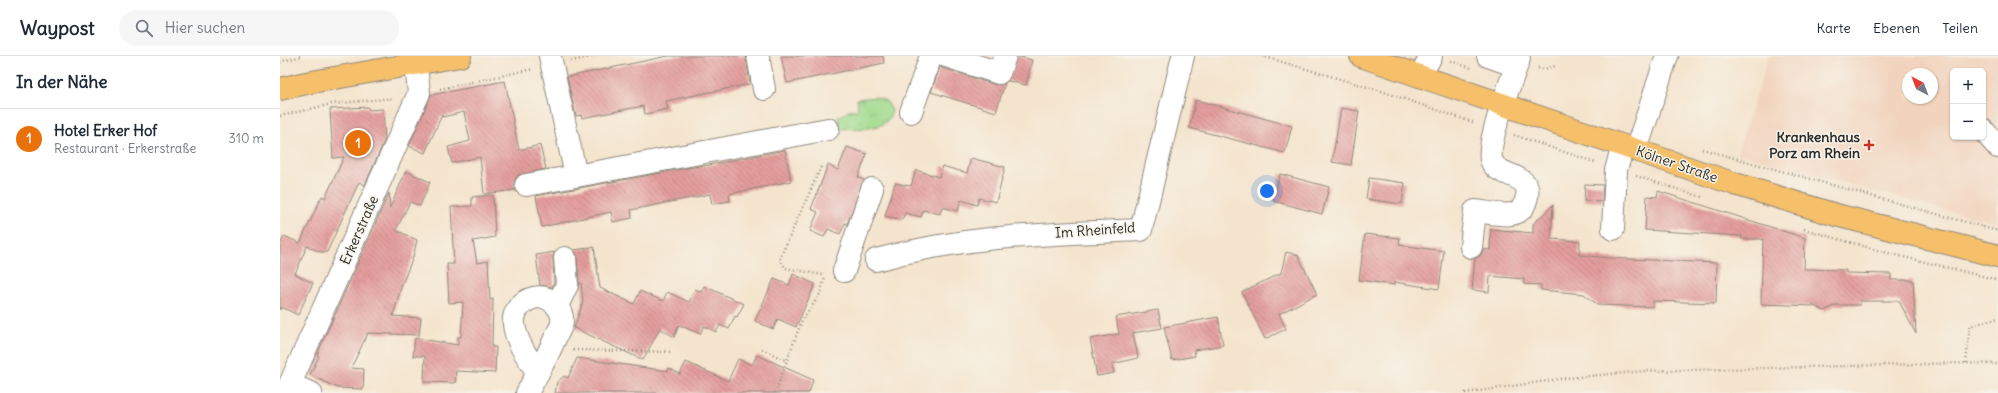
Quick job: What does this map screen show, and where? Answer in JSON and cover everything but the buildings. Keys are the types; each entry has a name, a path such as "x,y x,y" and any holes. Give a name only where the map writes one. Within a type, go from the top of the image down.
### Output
{"main road":[{"path":"280,89 306,83 416,65 460,56"},
{"name":"Kölner Straße","path":"1361,56 1735,184 1836,215 1998,256"}],"street":[{"path":"550,56 576,176"},
{"path":"758,56 764,89"},
{"path":"911,112 931,56"},
{"path":"946,56 999,73 1005,56"},
{"name":"Im Rheinfeld","path":"876,260 915,249 987,238 1141,230 1183,56"},
{"path":"1613,229 1616,170 1630,148 1667,56"},
{"path":"1420,76 1438,57"},
{"path":"1472,247 1475,211 1510,215 1516,213 1525,205 1527,197 1527,190 1521,179 1498,169 1491,160 1492,138 1518,62 1480,62"},
{"name":"Erkerstraße","path":"287,380 419,93 416,65"},
{"path":"526,185 828,129"},
{"path":"1986,133 1998,147"},
{"path":"833,274 872,189"},
{"path":"556,306 567,285 565,258"},
{"path":"527,393 538,373 551,349 562,322 560,310 545,296 534,298 524,303 516,312 514,322 521,347 538,373"},
{"path":"287,380 311,393"}],"path":[{"path":"280,62 301,56"},
{"path":"1278,60 1280,56"},
{"path":"1438,57 1480,62"},
{"path":"1701,148 1998,231"},
{"path":"775,393 802,320 833,274 785,268 780,258 821,167"},
{"path":"1966,363 1970,326 1998,318"},
{"path":"551,349 673,352"},
{"path":"762,349 787,361"},
{"path":"1465,393 1567,378 1646,371 1966,363 1998,364"}],"shaded area":[{"name":"Krankenhaus Porz am Rhein","path":"1769,56 1998,56 1998,223 1909,201 1737,153"}],"green space":[{"path":"876,97 886,101 892,110 889,118 884,123 870,128 840,129 838,116 843,115 848,110 856,110 858,108 857,99"}],"place":[{"name":"Hotel Erker Hof","path":"358,143"},
{"name":"Krankenhaus Porz am Rhein","path":"1869,145"}]}
